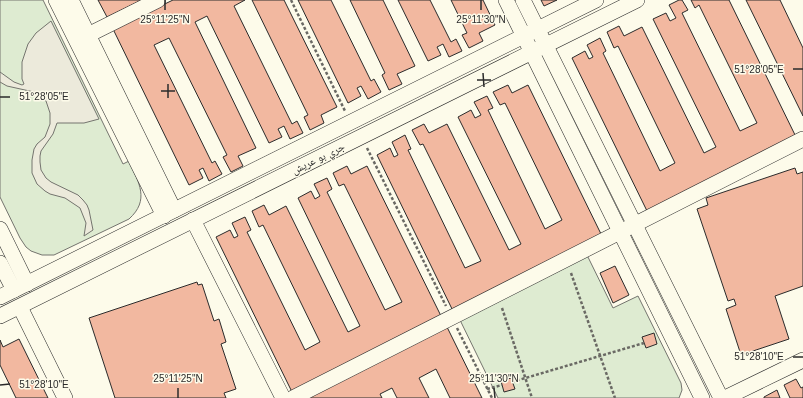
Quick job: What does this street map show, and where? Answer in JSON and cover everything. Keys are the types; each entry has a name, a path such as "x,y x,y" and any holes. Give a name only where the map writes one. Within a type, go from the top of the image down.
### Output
{"street":[{"path":"56,0 169,213"},
{"path":"71,0 169,213"},
{"path":"88,35 158,0"},
{"path":"506,0 702,398"},
{"path":"523,0 721,398"},
{"name":"جري بو عريش","path":"0,297 596,0"},
{"name":"جري بو عريش","path":"0,316 637,0"},
{"path":"293,398 803,139"},
{"path":"193,220 283,398"},
{"path":"0,229 27,284"},
{"path":"0,263 14,290"},
{"path":"20,307 65,398"},
{"path":"725,398 803,360"}],"path":[{"path":"291,0 350,122"},
{"path":"362,136 492,398"},
{"path":"566,259 615,398"},
{"path":"498,294 532,398"},
{"path":"512,382 644,343"},
{"path":"487,390 502,385"}],"green space":[{"path":"0,0 43,0 123,164 129,161 141,191 139,205 129,219 54,255 42,255 31,251 26,247 0,197"},
{"path":"586,253 613,308 638,296 681,383 682,390 679,398 498,398 459,318"}],"shaded area":[{"path":"51,21 99,119 84,123 57,123 53,134 41,151 40,156 41,170 46,178 78,195 87,205 93,230 84,236 86,223 80,208 65,198 45,191 37,184 32,173 34,149 45,137 50,124 50,113 46,101 34,92 7,86 0,82 0,72 14,82 22,85 24,84 22,79 22,62 28,44 36,33"}],"building":[{"path":"98,0 142,0 107,17"},
{"path":"173,0 245,0 234,6 292,124 297,121 303,133 290,139 284,126 278,129 282,137 269,143 207,16 195,22 256,148 238,156 243,166 231,172 223,157 227,155 169,38 154,45 212,163 215,161 222,174 209,181 203,168 199,170 203,178 189,185 113,29"},
{"path":"252,0 284,0 337,107 321,115 324,123 310,130 304,117 308,115"},
{"path":"298,0 331,0 371,81 374,79 381,92 368,99 361,86 357,88 361,96 348,103"},
{"path":"350,0 383,0 415,66 397,74 402,84 389,90 382,75 385,73"},
{"path":"398,0 430,0 451,42 456,39 462,51 449,57 443,44 437,47 441,55 428,61"},
{"path":"451,0 483,0 495,25 479,33 483,41 469,48 462,35 467,33"},
{"path":"541,0 557,0 544,6"},
{"path":"682,0 688,10 682,13 740,131 757,123 699,5 695,8 691,0 729,0 797,139 648,213 572,58 585,51 589,59 593,57 587,45 600,38 606,51 603,53 660,171 675,163 618,46 614,48 607,32 619,26 624,36 642,27 704,153 716,147 653,19 666,13 670,21 676,18 669,5"},
{"path":"746,0 780,0 803,48 803,116"},
{"path":"508,85 512,93 528,85 602,236 453,311 377,155 390,148 394,157 398,155 392,142 405,135 411,149 408,150 465,268 481,261 423,144 420,145 412,130 424,124 429,133 447,124 509,250 521,244 458,117 471,110 475,118 481,115 474,102 487,96 493,108 488,110 545,229 562,220 505,103 500,105 493,92"},
{"path":"347,166 351,174 367,166 442,318 292,392 216,237 230,230 234,238 238,236 232,223 245,217 251,230 247,232 305,350 320,342 263,225 259,227 252,211 264,205 269,215 286,206 348,332 360,326 298,198 311,191 315,199 320,196 314,184 327,178 332,189 327,192 385,310 402,302 344,184 339,186 333,173"},
{"path":"795,168 797,174 803,172 803,286 775,296 789,339 741,355 726,309 736,305 734,299 728,301 697,209 708,205 706,198"},
{"path":"615,266 629,295 613,303 600,273"},
{"path":"197,282 198,285 202,284 214,321 219,319 226,342 221,344 236,389 224,393 226,398 115,398 89,318"},
{"path":"447,327 482,398 450,398 436,369 419,378 429,398 397,398 392,388 380,394 382,398 305,398"},
{"path":"654,333 657,344 646,348 642,337"},
{"path":"19,339 48,398 16,398 0,365 0,340 3,347"},
{"path":"511,378 515,389 504,392 501,381"},
{"path":"796,379 801,388 803,387 803,398 790,398 784,385"},
{"path":"777,390 780,398 764,398 764,397"}]}
